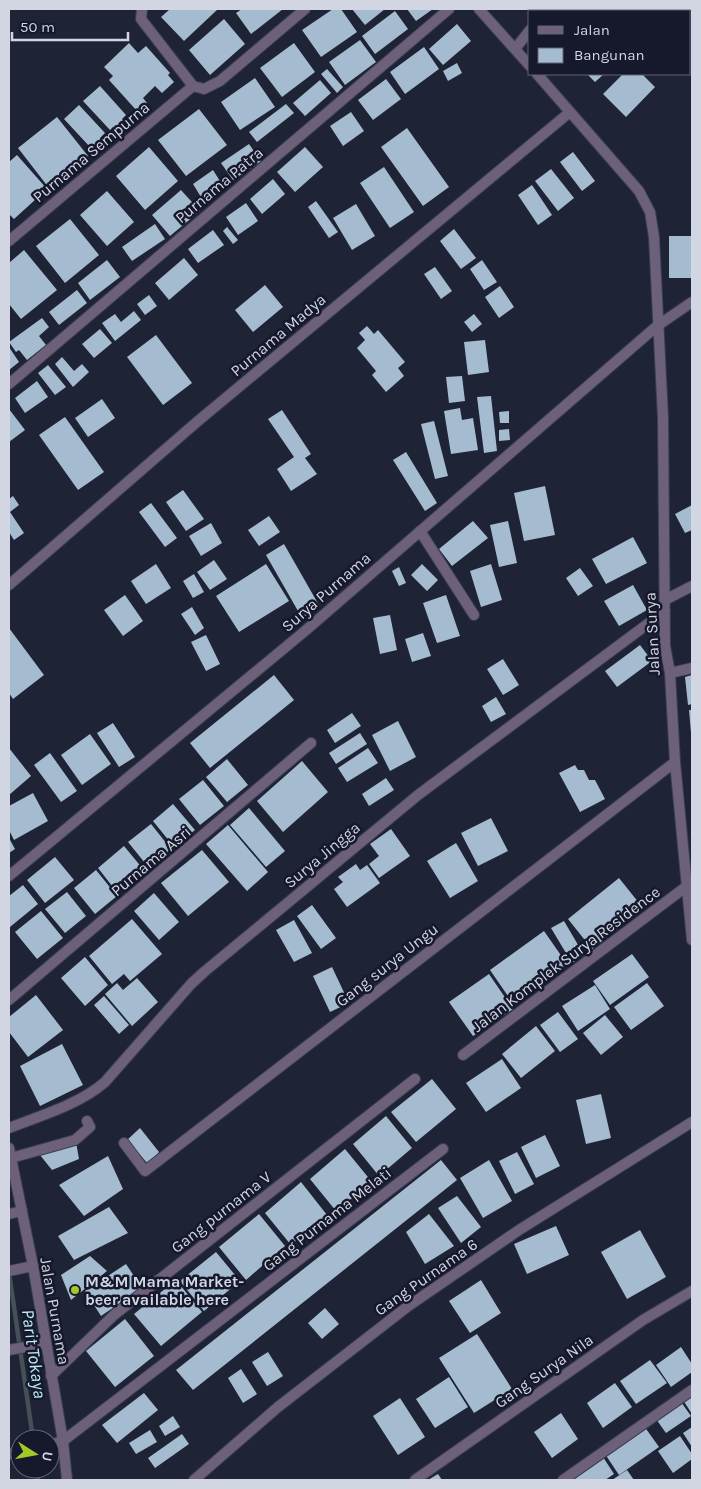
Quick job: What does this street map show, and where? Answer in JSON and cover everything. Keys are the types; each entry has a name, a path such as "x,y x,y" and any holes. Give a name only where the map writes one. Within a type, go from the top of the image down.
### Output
{"street":[{"path":"142,9 142,19 193,86 208,89 305,9"},
{"name":"Purnama Patra","path":"9,384 449,9"},
{"path":"479,9 528,64"},
{"path":"515,48 528,32"},
{"name":"Jalan Surya","path":"538,75 639,191 650,212 654,237 663,418 665,646 670,674 675,762 689,866 687,886 692,940"},
{"name":"Purnama Sempurna","path":"9,241 193,86"},
{"name":"Purnama Madya","path":"9,585 198,421 570,112"},
{"name":"Surya Purnama","path":"9,876 305,631 657,326 692,302"},
{"path":"420,531 474,615"},
{"name":"Surya Jingga","path":"9,1128 95,1090 105,1082 191,984 204,972 418,795 692,586"},
{"path":"670,674 692,668"},
{"name":"Purnama Asri","path":"9,1000 311,743"},
{"name":"Gang surya Ungu","path":"124,1143 145,1171 675,762"},
{"name":"Jalan Komplek Surya Residence","path":"463,1055 687,886"},
{"name":"Gang purnama V","path":"51,1376 114,1315 415,1079"},
{"path":"10,1153 75,1140 90,1127 87,1121"},
{"name":"Gang Purnama 6","path":"194,1480 278,1407 406,1308 518,1230 692,1122"},
{"name":"Gang Purnama Melati","path":"60,1442 443,1149"},
{"name":"Jalan Purnama","path":"10,1153 22,1211 28,1267 41,1345 51,1376 63,1441 67,1480"},
{"path":"9,1214 22,1211"},
{"path":"9,1271 28,1267"},
{"name":"Gang Surya Nila","path":"415,1480 644,1320 692,1290"},
{"path":"11,1350 41,1345"},
{"path":"563,1480 692,1390"}],"building":[{"path":"170,9 218,9 184,41 161,17"},
{"path":"242,9 283,9 251,34 236,13"},
{"path":"333,9 341,9 357,32 321,57 302,30"},
{"path":"352,9 385,9 365,25"},
{"path":"407,9 433,9 416,21"},
{"path":"395,11 408,29 375,54 362,36"},
{"path":"224,19 245,44 210,75 189,50"},
{"path":"457,24 471,41 443,65 429,49"},
{"path":"360,40 376,62 345,85 329,62"},
{"path":"129,43 138,53 146,46 170,73 168,75 174,82 162,93 155,86 143,98 147,103 137,111 109,80 113,76 104,67"},
{"path":"294,43 315,72 282,97 260,68"},
{"path":"424,47 439,69 405,94 390,72"},
{"path":"457,63 462,73 448,81 443,71"},
{"path":"327,69 343,87 337,93 321,74"},
{"path":"588,75 603,75 595,82"},
{"path":"622,75 643,75 655,87 626,117 603,94"},
{"path":"255,78 275,107 240,130 221,102"},
{"path":"386,79 401,99 373,120 358,100"},
{"path":"320,80 331,93 305,116 293,103"},
{"path":"100,86 126,115 122,119 125,123 117,131 113,127 110,130 83,101"},
{"path":"286,104 294,113 257,142 249,132"},
{"path":"79,105 105,133 100,138 104,143 98,149 93,144 90,147 64,119"},
{"path":"199,109 227,145 186,176 158,140"},
{"path":"351,112 364,131 343,146 330,126"},
{"path":"57,117 88,156 49,188 18,148"},
{"path":"407,128 449,187 423,206 381,147"},
{"path":"249,144 261,161 233,180 221,163"},
{"path":"149,147 178,181 145,210 116,176"},
{"path":"305,147 323,167 295,192 277,172"},
{"path":"573,152 595,181 582,191 560,162"},
{"path":"17,155 47,189 14,219 9,214 9,162"},
{"path":"384,167 414,212 390,228 360,183"},
{"path":"551,169 574,198 558,211 535,181"},
{"path":"213,170 225,189 204,202 193,184"},
{"path":"273,179 285,194 262,214 250,199"},
{"path":"532,185 552,215 538,225 518,195"},
{"path":"181,190 200,211 170,236 152,215"},
{"path":"107,191 134,222 107,246 80,215"},
{"path":"316,201 338,232 329,238 308,207"},
{"path":"246,203 258,221 238,235 226,217"},
{"path":"356,204 375,236 352,250 333,218"},
{"path":"70,219 99,255 65,283 36,246"},
{"path":"155,224 165,239 132,261 122,247"},
{"path":"227,227 238,240 233,244 223,231"},
{"path":"454,229 476,258 461,269 440,241"},
{"path":"213,230 224,245 198,263 188,249"},
{"path":"669,236 692,236 692,278 669,278"},
{"path":"24,250 57,290 21,319 9,304 9,263"},
{"path":"184,258 198,275 169,300 155,283"},
{"path":"107,260 120,277 90,300 78,283"},
{"path":"482,260 497,282 484,290 470,269"},
{"path":"435,267 452,291 441,299 424,274"},
{"path":"265,285 283,307 253,332 235,310"},
{"path":"500,286 514,307 499,318 485,297"},
{"path":"77,290 87,303 59,325 49,312"},
{"path":"149,295 157,306 145,315 137,304"},
{"path":"134,311 141,320 115,341 102,323 115,314 121,322"},
{"path":"474,314 482,324 472,332 464,322"},
{"path":"42,318 49,327 39,336 46,345 27,360 19,350 16,352 9,342"},
{"path":"367,326 374,334 378,330 405,362 398,368 404,376 386,392 372,375 376,371 357,348 365,340 359,333"},
{"path":"100,329 112,343 94,358 82,344"},
{"path":"156,335 192,383 163,405 127,357"},
{"path":"485,340 489,372 468,375 464,342"},
{"path":"9,347 19,362 9,370"},
{"path":"62,357 74,371 82,364 89,372 73,387 55,364"},
{"path":"48,365 66,387 55,395 38,373"},
{"path":"462,376 465,401 449,403 446,377"},
{"path":"37,381 48,397 25,413 15,398"},
{"path":"491,396 497,451 484,453 477,397"},
{"path":"102,399 115,418 88,437 75,418"},
{"path":"460,408 462,420 473,418 478,450 451,454 444,411"},
{"path":"9,409 25,430 9,442"},
{"path":"282,410 311,454 305,458 317,474 291,491 277,469 294,457 268,419"},
{"path":"509,411 509,423 500,423 499,412"},
{"path":"65,417 104,472 78,490 39,435"},
{"path":"434,421 448,476 435,479 421,424"},
{"path":"509,429 510,440 499,441 499,430"},
{"path":"406,452 437,503 425,511 393,460"},
{"path":"545,486 555,535 524,541 514,493"},
{"path":"183,490 204,519 186,531 166,502"},
{"path":"13,496 19,505 10,512 24,533 14,540 9,532 9,499"},
{"path":"151,503 177,538 165,547 139,512"},
{"path":"692,505 692,530 685,533 675,514"},
{"path":"269,516 280,532 259,546 248,530"},
{"path":"473,521 488,538 452,566 439,549"},
{"path":"508,521 517,563 499,567 490,525"},
{"path":"211,523 222,543 201,556 189,536"},
{"path":"633,537 647,563 606,584 592,559"},
{"path":"284,544 320,607 302,618 266,555"},
{"path":"214,560 227,579 210,590 197,572"},
{"path":"156,564 171,588 146,604 131,581"},
{"path":"266,564 289,601 239,632 216,596"},
{"path":"422,564 438,580 427,591 411,575"},
{"path":"491,564 502,600 481,607 470,571"},
{"path":"399,567 406,583 399,586 392,571"},
{"path":"580,568 593,586 578,596 566,578"},
{"path":"194,574 204,592 193,598 183,581"},
{"path":"633,585 647,610 619,626 604,601"},
{"path":"125,595 143,621 123,636 104,610"},
{"path":"446,595 460,636 437,643 423,603"},
{"path":"192,607 204,628 195,635 181,614"},
{"path":"390,615 397,650 380,654 373,618"},
{"path":"9,628 44,675 13,699 9,693"},
{"path":"423,633 431,656 412,662 405,639"},
{"path":"206,635 220,664 206,671 191,642"},
{"path":"640,645 652,661 617,687 605,671"},
{"path":"503,659 519,685 503,695 487,669"},
{"path":"274,675 294,700 210,768 190,743"},
{"path":"692,675 692,704 688,705 685,677"},
{"path":"496,697 506,714 491,722 482,706"},
{"path":"689,710 692,710 692,733 691,733"},
{"path":"352,713 361,726 335,743 327,730"},
{"path":"398,721 416,757 390,771 372,735"},
{"path":"113,723 135,757 119,767 97,733"},
{"path":"360,733 367,744 336,764 329,753"},
{"path":"90,734 111,764 82,785 61,755"},
{"path":"9,748 31,776 9,795"},
{"path":"368,748 378,763 347,782 338,768"},
{"path":"50,753 77,791 61,802 34,765"},
{"path":"227,759 248,785 227,802 206,777"},
{"path":"302,761 328,792 283,832 257,801"},
{"path":"575,765 578,770 584,770 589,780 595,780 605,799 580,812 559,773"},
{"path":"386,778 394,790 369,806 362,794"},
{"path":"203,780 224,806 200,825 179,799"},
{"path":"33,793 48,821 14,840 9,830 9,806"},
{"path":"173,804 195,830 174,847 153,821"},
{"path":"249,808 285,851 266,867 230,825"},
{"path":"491,818 508,851 478,866 461,833"},
{"path":"151,824 171,849 149,868 128,842"},
{"path":"228,825 268,872 247,891 206,844"},
{"path":"391,829 410,856 379,878 369,864 379,856 370,844"},
{"path":"9,838 15,849 9,853"},
{"path":"456,843 478,881 450,898 427,861"},
{"path":"124,846 143,869 116,891 98,868"},
{"path":"202,850 229,882 188,916 161,883"},
{"path":"55,857 74,880 45,903 27,880"},
{"path":"356,864 360,870 367,865 380,883 347,907 334,889 343,882 338,877"},
{"path":"96,870 117,896 95,914 74,888"},
{"path":"619,878 643,908 592,949 568,919"},
{"path":"23,885 38,904 10,927 9,896"},
{"path":"67,892 86,916 65,933 45,909"},
{"path":"154,893 179,922 159,940 134,911"},
{"path":"312,905 336,938 321,949 297,916"},
{"path":"41,911 63,938 37,959 15,932"},
{"path":"132,919 162,954 130,981 124,974 112,984 89,956"},
{"path":"294,920 312,953 294,962 276,930"},
{"path":"564,921 584,955 572,963 551,928"},
{"path":"544,931 567,964 512,1002 490,970"},
{"path":"632,954 649,977 610,1005 593,981"},
{"path":"85,957 108,985 85,1006 61,978"},
{"path":"332,967 349,1003 330,1012 313,976"},
{"path":"489,974 513,1009 473,1036 449,1002"},
{"path":"137,978 158,1002 132,1026 105,994 117,983 123,990"},
{"path":"647,983 664,1006 631,1030 614,1007"},
{"path":"595,985 610,1009 578,1031 562,1006"},
{"path":"36,995 63,1030 28,1057 9,1032 9,1017"},
{"path":"104,996 129,1025 119,1034 94,1005"},
{"path":"558,1012 578,1039 560,1052 540,1025"},
{"path":"605,1015 623,1037 601,1055 583,1033"},
{"path":"536,1026 555,1051 521,1078 502,1054"},
{"path":"62,1044 83,1085 40,1106 20,1066"},
{"path":"502,1059 521,1088 486,1112 466,1083"},
{"path":"432,1079 456,1109 416,1142 391,1112"},
{"path":"601,1094 611,1138 586,1144 576,1100"},
{"path":"386,1116 412,1148 379,1176 353,1144"},
{"path":"140,1128 159,1152 148,1164 127,1140"},
{"path":"545,1135 560,1166 536,1178 521,1147"},
{"path":"76,1142 79,1159 52,1170 40,1155"},
{"path":"345,1149 372,1182 336,1211 310,1179"},
{"path":"517,1152 534,1184 515,1194 499,1161"},
{"path":"108,1156 123,1189 84,1216 59,1185"},
{"path":"441,1160 457,1180 193,1390 176,1370"},
{"path":"489,1160 512,1201 483,1218 460,1178"},
{"path":"301,1182 327,1215 291,1245 265,1213"},
{"path":"457,1196 481,1227 461,1243 438,1208"},
{"path":"109,1207 128,1233 74,1260 58,1236"},
{"path":"259,1214 285,1246 246,1280 219,1247"},
{"path":"429,1214 454,1246 425,1264 406,1232"},
{"path":"556,1226 569,1255 527,1274 514,1244"},
{"path":"640,1230 666,1277 627,1299 601,1252"},
{"path":"216,1252 240,1281 204,1311 180,1281"},
{"path":"90,1256 107,1271 71,1300 61,1275"},
{"path":"126,1264 142,1288 101,1316 85,1291"},
{"path":"176,1280 202,1312 161,1346 134,1314"},
{"path":"481,1280 501,1313 470,1333 449,1301"},
{"path":"325,1308 339,1324 322,1339 308,1323"},
{"path":"125,1319 154,1356 115,1387 86,1351"},
{"path":"477,1334 512,1389 474,1413 439,1358"},
{"path":"681,1347 692,1364 692,1372 671,1387 656,1365"},
{"path":"268,1352 283,1376 267,1386 252,1362"},
{"path":"650,1360 667,1383 636,1404 620,1381"},
{"path":"241,1369 257,1394 243,1403 228,1378"},
{"path":"449,1377 468,1407 435,1428 416,1399"},
{"path":"615,1383 632,1407 603,1428 587,1403"},
{"path":"144,1393 158,1410 117,1443 102,1425"},
{"path":"692,1394 692,1414 683,1400"},
{"path":"400,1398 425,1437 398,1455 373,1416"},
{"path":"681,1402 691,1416 666,1433 656,1419"},
{"path":"561,1413 578,1439 552,1458 534,1432"},
{"path":"173,1416 180,1427 165,1436 159,1426"},
{"path":"644,1426 659,1447 619,1475 605,1454"},
{"path":"692,1427 692,1447 683,1433"},
{"path":"150,1430 157,1442 136,1454 129,1443"},
{"path":"182,1434 189,1444 155,1468 148,1458"},
{"path":"680,1436 692,1454 692,1459 673,1473 658,1451"},
{"path":"603,1457 614,1474 605,1480 569,1480"},
{"path":"627,1470 634,1480 612,1480"},
{"path":"438,1474 442,1480 428,1480"}],"waterway":[{"name":"Parit Tokaya","path":"9,1272 32,1429"}],"place":[{"name":"M&M Mama Market- beer available here","path":"75,1290"}]}
